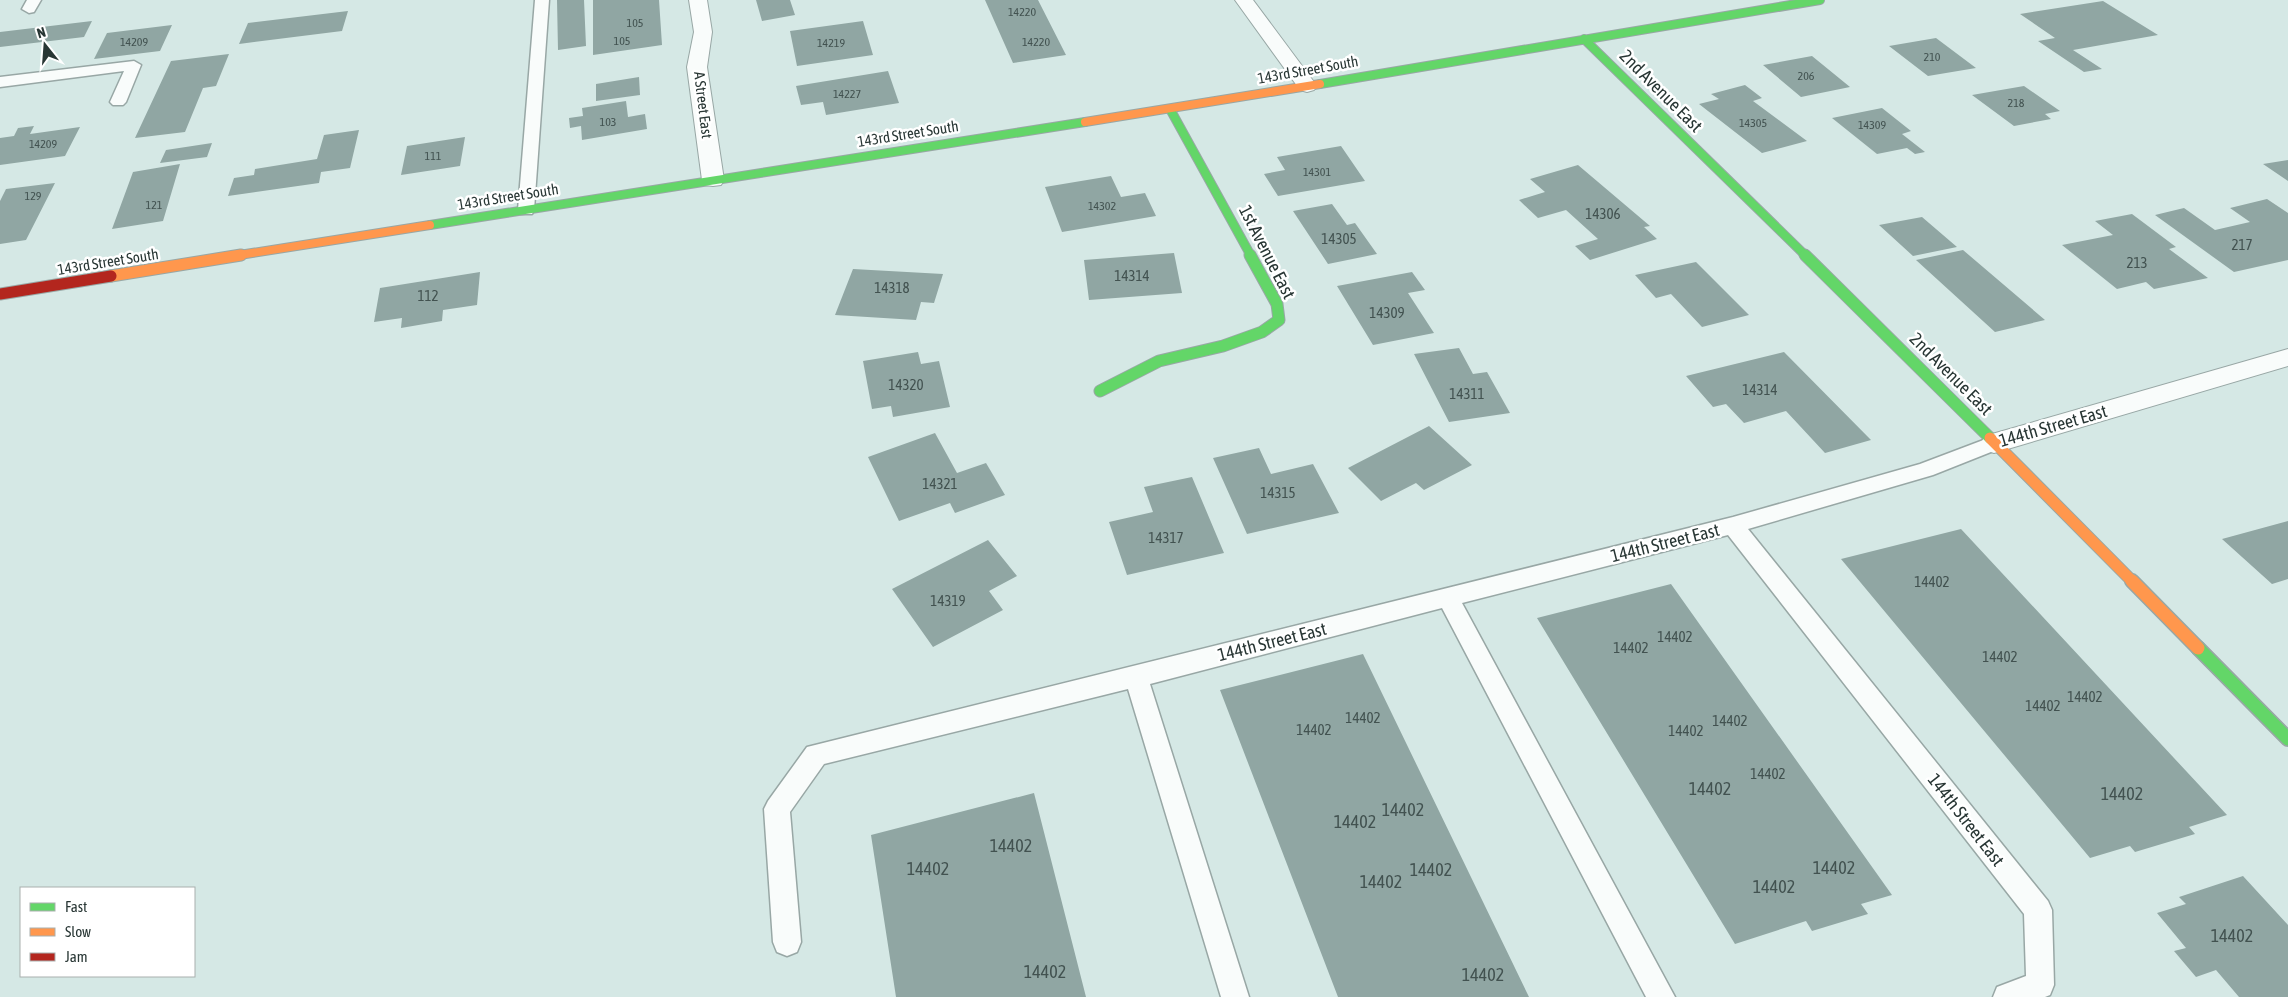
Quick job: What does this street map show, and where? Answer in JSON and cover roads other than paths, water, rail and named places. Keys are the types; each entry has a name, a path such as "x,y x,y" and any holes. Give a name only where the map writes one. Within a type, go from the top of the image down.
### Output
{"street":[{"name":"A Street East","path":"698,0 703,32 697,67 713,180"},
{"path":"1244,0 1307,86"},
{"name":"143rd Street South","path":"0,294 1170,109 1820,0"},
{"name":"2nd Avenue East","path":"1584,39 1715,170 1892,339 2288,739"},
{"name":"1st Avenue East","path":"1100,391 1158,361 1222,346 1262,332 1279,320 1277,304 1170,109"},
{"name":"144th Street East","path":"1994,443 2288,357"}],"lane":[{"path":"526,210 542,0"},
{"path":"0,82 134,65 118,102"},
{"name":"144th Street East","path":"787,942 777,809 816,755 1136,677 1733,525 1926,470 1994,443"},
{"name":"144th Street East","path":"1733,525 2038,910 2040,985 2007,997"},
{"path":"1447,598 1661,997"},
{"path":"1136,677 1235,997"}]}
